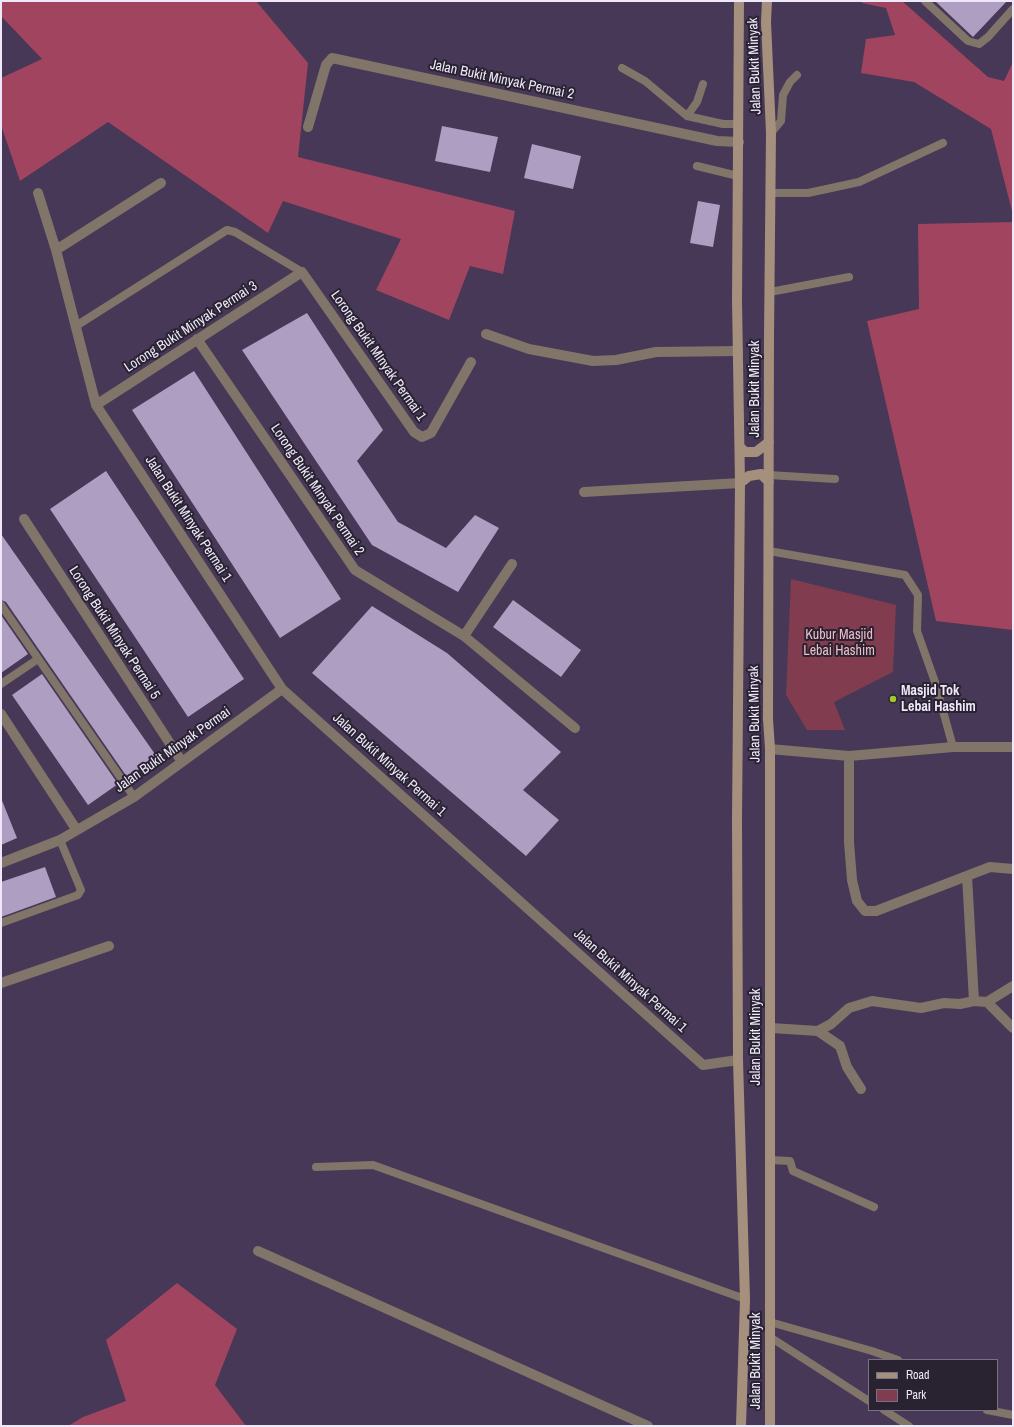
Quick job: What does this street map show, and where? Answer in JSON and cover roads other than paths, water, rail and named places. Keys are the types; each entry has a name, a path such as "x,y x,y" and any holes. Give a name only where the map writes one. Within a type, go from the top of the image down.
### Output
{"main road":[{"name":"Jalan Bukit Minyak","path":"739,1 738,351 740,483 737,819 738,1060 745,1299 741,1426"},
{"name":"Jalan Bukit Minyak","path":"767,1 766,22 771,133 768,719 770,749 770,1426"},
{"path":"740,446 745,452 756,452 769,442"},
{"path":"740,483 749,476 761,474 769,478"}],"street":[{"name":"Jalan Bukit Minyak Permai 2","path":"308,127 326,65 332,58 357,62 717,141 738,142"},
{"path":"56,250 161,183"},
{"name":"Jalan Bukit Minyak Permai 1","path":"38,193 56,250 96,405 282,689 703,1066 738,1060"},
{"name":"Lorong Bukit Minyak Permai 3","path":"96,405 302,272"},
{"name":"Lorong Bukit MInyak Permai 1","path":"302,272 414,432 422,437 431,433 471,362"},
{"path":"486,334 529,349 593,361 616,360 656,352 738,351"},
{"name":"Lorong Bukit Minyak Permai 2","path":"197,339 355,570 464,636 575,728"},
{"path":"584,492 740,483"},
{"name":"Lorong Bukit Minyak Permai 5","path":"24,519 182,762"},
{"path":"464,636 512,564"},
{"name":"Jalan Bukit Minyak Permai","path":"1,863 60,840 134,797 282,689"},
{"path":"1,714 76,830"},
{"path":"1,733 11,729"},
{"path":"770,749 850,756 953,747 1013,747"},
{"path":"850,756 849,842 851,864 857,901 865,911 876,911 990,867 1013,869"},
{"path":"967,876 974,1001"},
{"path":"1,982 109,946"},
{"path":"818,1031 831,1024 849,1008 872,1001 921,1008 944,1003 960,1004 974,1001 987,1002 1013,986"},
{"path":"987,1002 1013,1028"},
{"path":"770,1028 818,1031 840,1046 847,1067 861,1088"},
{"path":"258,1250 648,1426"}],"lane":[{"path":"925,1 968,41 979,44 988,37 1013,9"},
{"path":"622,68 645,81 687,116 723,124 738,124"},
{"path":"771,133 781,121 784,95 790,82 796,75"},
{"path":"687,116 697,102 703,84"},
{"path":"771,194 808,193 859,182 943,143"},
{"path":"697,166 738,176"},
{"path":"76,326 227,230 235,232 302,272"},
{"path":"770,292 849,276"},
{"path":"769,478 835,479"},
{"path":"769,551 905,575 918,595 917,631 935,682 953,747"},
{"path":"1,605 134,797"},
{"path":"1,684 38,659"},
{"path":"1,924 78,895 81,890 60,840"},
{"path":"770,1160 790,1161 793,1171 874,1207"},
{"path":"316,1167 373,1165 745,1299"},
{"path":"770,1322 895,1359"},
{"path":"770,1337 868,1399"},
{"path":"1003,1413 1013,1410"},
{"path":"886,1411 909,1426"},
{"path":"992,1411 1013,1415"}],"place":[{"name":"Masjid Tok Lebai Hashim","path":"893,699"}],"park label":[{"name":"Kubur Masjid Lebai Hashim","path":"839,644"}]}
